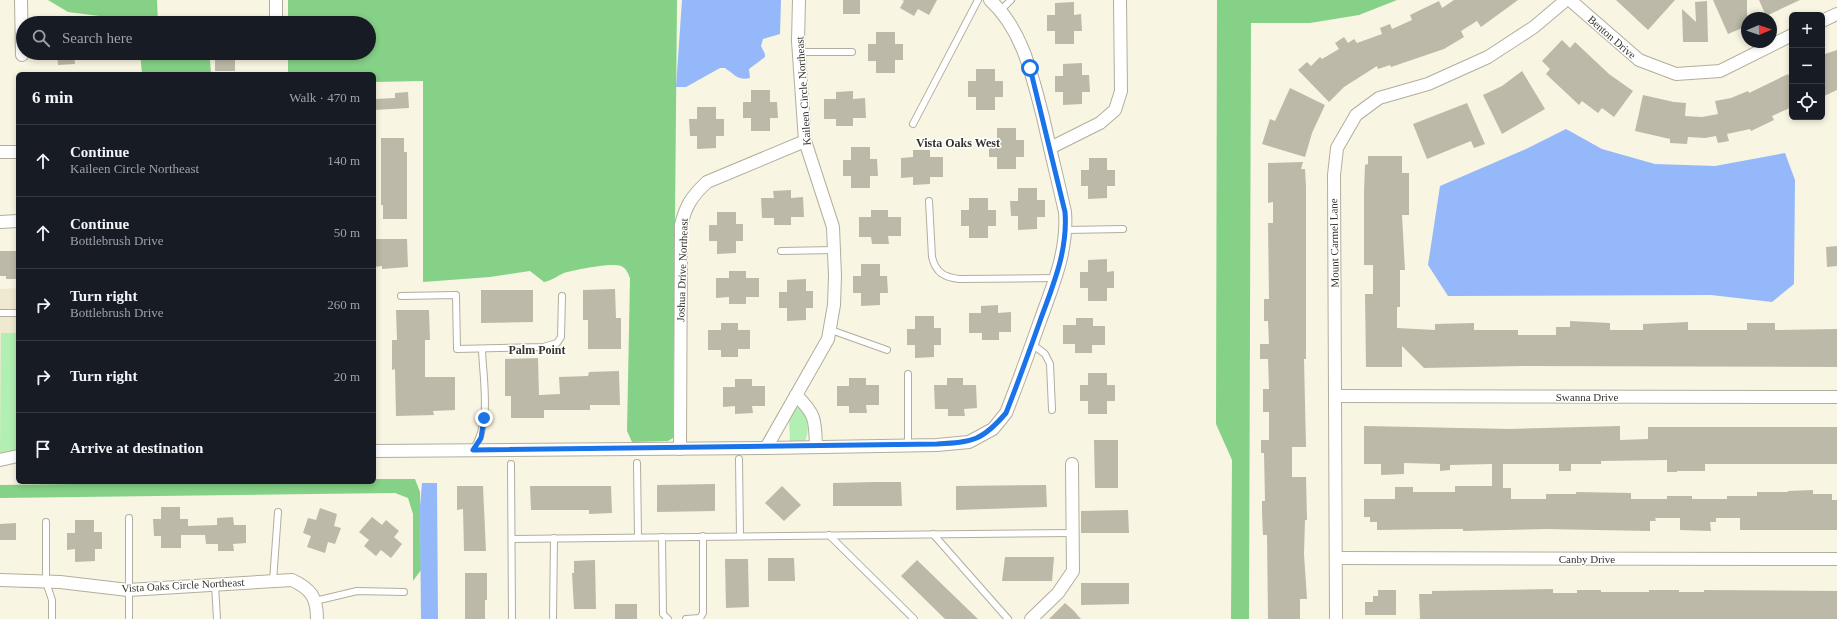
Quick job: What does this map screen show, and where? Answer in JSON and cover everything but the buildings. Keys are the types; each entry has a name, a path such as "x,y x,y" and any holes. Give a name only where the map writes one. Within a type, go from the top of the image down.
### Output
{"street":[{"path":"21,0 21,16"},
{"path":"276,0 276,16"},
{"name":"Kaileen Circle Northeast","path":"766,448 828,339 831,330 836,276 833,228 805,141 799,52 799,0"},
{"path":"376,450 680,449 908,445 969,442 993,429 1006,413 1032,344 1056,278 1064,247 1066,230 1065,212 1030,68 1014,28 1001,10 990,0"},
{"path":"1050,148 1100,123 1115,110 1121,91 1120,0"},
{"name":"Mount Carmel Lane","path":"1336,619 1334,175 1337,148 1356,115 1379,98 1428,84 1488,57 1534,27 1566,0"},
{"name":"Benton Drive","path":"1570,0 1639,60 1676,74 1720,71 1789,36"},
{"path":"1825,20 1837,14"},
{"name":"Joshua Drive Northeast","path":"680,449 681,225 685,208 695,193 707,182 805,141"},
{"path":"0,152 16,152"},
{"path":"0,222 16,221"},
{"path":"796,395 811,410 815,422 816,447"},
{"name":"Swanna Drive","path":"1336,396 1837,397"},
{"path":"0,460 16,456"},
{"path":"1031,619 1058,593 1073,571 1072,464"},
{"name":"Canby Drive","path":"1336,558 1837,559"},
{"name":"Vista Oaks Circle Northeast","path":"0,580 46,582 128,590 292,580 306,586 315,600"},
{"path":"315,600 317,619"}],"lane":[{"path":"914,124 978,0"},
{"path":"1001,10 1011,0"},
{"path":"799,52 852,52"},
{"path":"929,201 932,258 934,265 939,272 947,277 1056,278"},
{"path":"1066,230 1123,229"},
{"path":"781,251 834,250"},
{"path":"400,296 456,295 457,349 543,347 557,343 561,337 562,296"},
{"path":"0,313 16,312"},
{"path":"831,330 887,350"},
{"path":"1032,344 1045,354 1050,364 1052,410"},
{"path":"473,450 481,438 484,418 482,348"},
{"path":"908,374 908,445"},
{"path":"739,459 740,536"},
{"path":"637,463 638,537"},
{"path":"512,464 512,619"},
{"path":"273,581 278,512"},
{"path":"129,518 129,619"},
{"path":"46,522 46,582 52,600 52,619"},
{"path":"512,539 1072,533"},
{"path":"933,534 1008,619"},
{"path":"829,535 914,619"},
{"path":"686,619 700,618 703,613 703,536"},
{"path":"662,537 663,614 668,619"},
{"path":"553,619 554,538"},
{"path":"214,585 217,619"},
{"path":"315,600 357,590 404,592"}],"shaded area":[{"path":"16,288 16,450 0,452 0,289"}],"green space":[{"path":"48,0 157,0 158,16 99,16 68,12"},
{"path":"288,0 677,0 673,438 668,441 632,442 627,431 630,278 627,271 623,267 610,265 584,268 564,273 552,280 544,282 530,271 490,277 423,282 423,81 376,82 376,72 288,72 288,60 376,60 376,16 288,16"},
{"path":"1217,0 1397,0 1359,15 1310,23 1251,23 1249,619 1231,619 1232,460 1216,424"},
{"path":"141,60 210,60 211,72 142,72"},
{"path":"1,333 16,333 16,451 0,455"},
{"path":"801,406 807,419 807,437 805,441 790,442 789,417 793,409"},
{"path":"376,479 415,479 420,492 421,570 413,581 413,514 408,498 395,493 0,498 0,485 376,484"}],"water":[{"path":"682,0 781,0 780,34 763,39 761,46 765,57 749,69 750,78 739,78 725,68 720,68 686,87 676,87"},
{"path":"1566,129 1602,149 1655,164 1715,166 1785,153 1795,180 1794,284 1772,302 1711,295 1448,296 1428,265 1440,186 1526,149"},
{"path":"422,483 437,483 438,619 421,619 420,507"}],"district":[{"name":"Vista Oaks West","path":"958,143"},
{"name":"Palm Point","path":"537,350"}],"route":[{"path":"484,418 481,438 473,450 766,448 937,444 969,442 993,429 1006,413 1057,275 1064,247 1066,230 1065,212 1030,68"}]}
